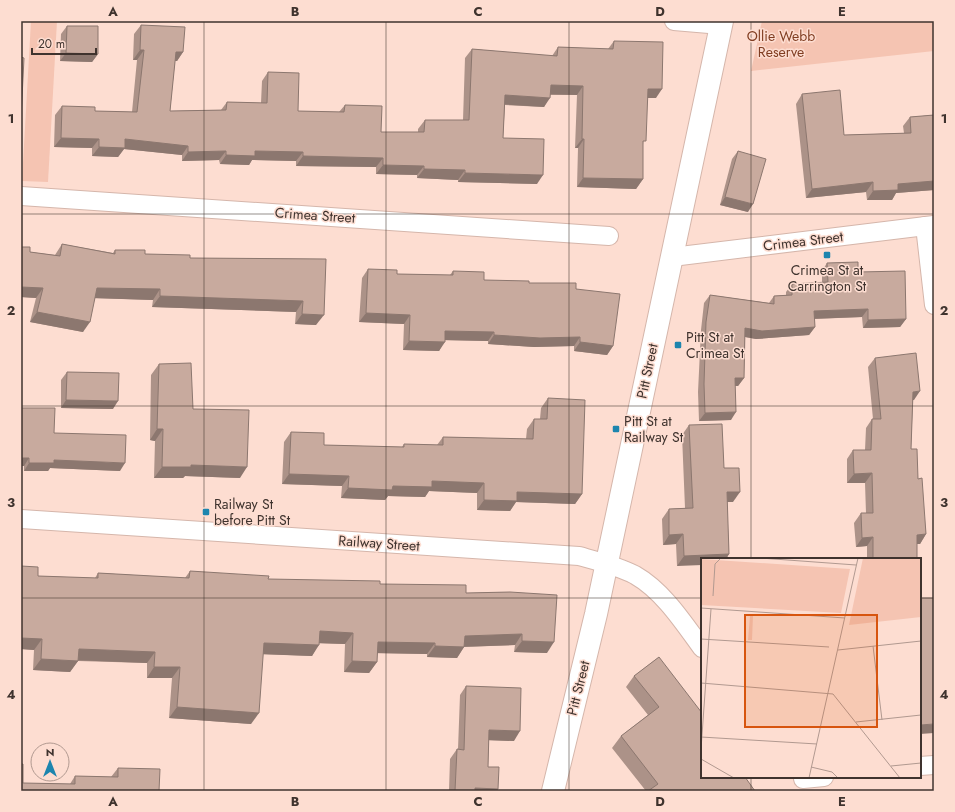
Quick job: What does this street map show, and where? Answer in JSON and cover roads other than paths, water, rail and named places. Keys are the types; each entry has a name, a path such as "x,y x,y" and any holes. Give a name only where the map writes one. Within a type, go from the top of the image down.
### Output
{"main road":[{"name":"Pitt Street","path":"553,791 606,564 722,23"}],"street":[{"path":"674,21 722,23"},
{"name":"Crimea Street","path":"21,196 609,236"},
{"path":"929,226 934,305"},
{"name":"Crimea Street","path":"672,257 929,226"},
{"name":"Railway Street","path":"21,519 579,556 606,564 634,575 660,596 701,647"},
{"path":"921,766 934,765"},
{"path":"805,782 820,778"}],"place":[{"name":"Crimea St at Carrington St","path":"827,255"},
{"name":"Pitt St at Crimea St","path":"678,345"},
{"name":"Pitt St at Railway St","path":"616,429"},
{"name":"Railway St before Pitt St","path":"206,512"}],"park label":[{"name":"Ollie Webb Reserve","path":"781,44"}]}
